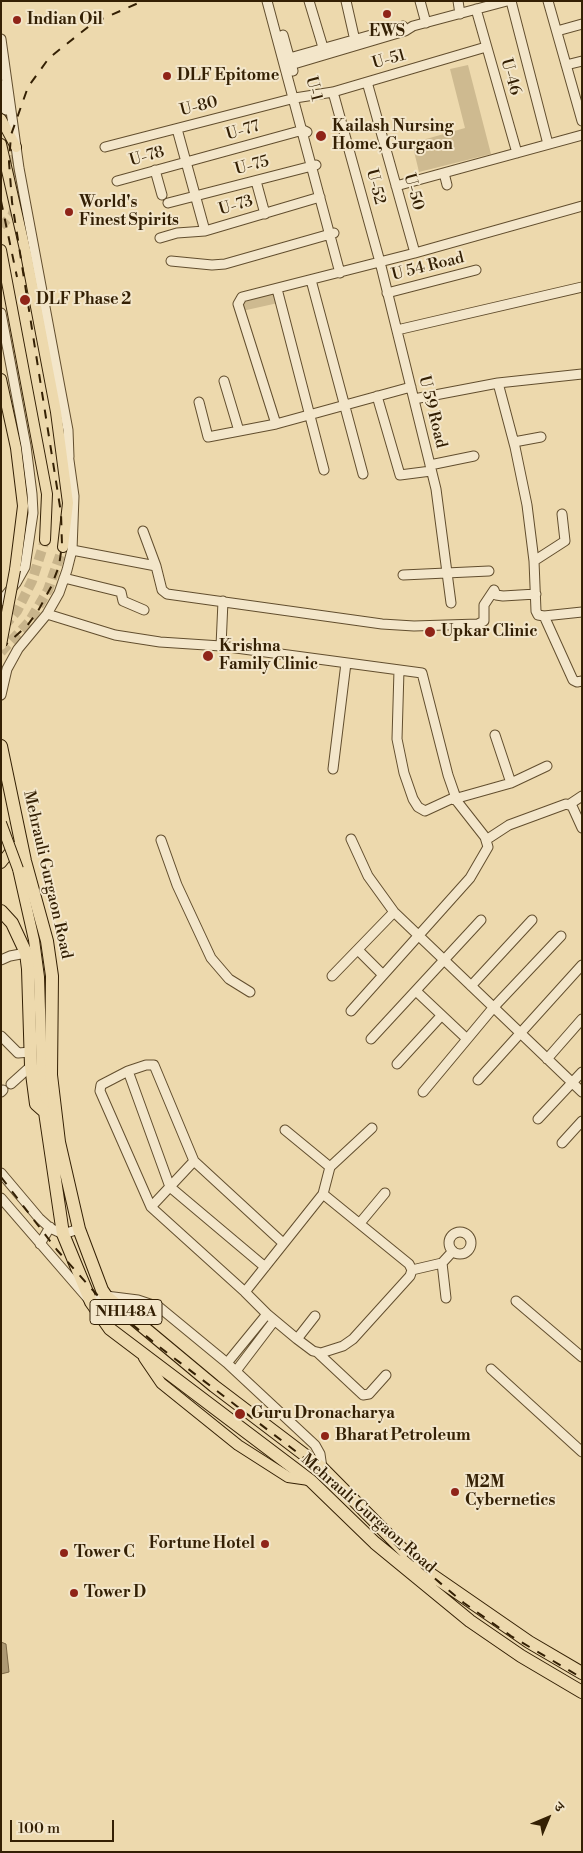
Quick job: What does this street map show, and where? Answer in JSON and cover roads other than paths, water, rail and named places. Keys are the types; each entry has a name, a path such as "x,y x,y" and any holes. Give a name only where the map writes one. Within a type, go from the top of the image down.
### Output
{"highway":[{"name":"Mehrauli Gurgaon Road","path":"3,749 19,834 47,941 52,976 50,1075 59,1142 79,1229 106,1296 214,1386 322,1468 409,1556 432,1575 529,1642 582,1673"},
{"name":"Mehrauli Gurgaon Road","path":"1,911 16,929 26,953 31,1066 36,1104 45,1112 63,1234 90,1302 110,1329 311,1481 375,1542 423,1584 521,1656 582,1692"},
{"path":"521,1656 529,1642"}],"main road":[{"path":"1,120 16,147"},
{"path":"1,144 41,330 56,412 68,503 68,548"},
{"path":"2,251 47,494 45,540"},
{"path":"41,330 46,315"},
{"path":"1,379 16,448 23,506 15,570 1,645"},
{"path":"1,823 18,870 34,940 39,977 45,1112"},
{"path":"1,863 12,852 19,834"}],"street":[{"path":"267,1 287,62 356,42 405,32 413,26 460,14 491,3 507,1"},
{"name":"U-1","path":"273,1 306,131 320,197 333,234"},
{"path":"309,1 324,52"},
{"path":"346,1 356,42"},
{"path":"420,1 426,23"},
{"path":"458,1 460,14"},
{"path":"511,1 548,144"},
{"path":"548,1 582,121"},
{"name":"U-46","path":"476,9 517,153"},
{"path":"557,31 582,24"},
{"path":"1,39 16,147 68,430 74,496 64,578 59,593 47,614 18,649 7,669 1,695"},
{"name":"U-51","path":"297,101 486,47"},
{"path":"566,66 582,61"},
{"name":"U-50","path":"367,82 415,253"},
{"path":"1,84 6,110"},
{"name":"U-52","path":"333,92 380,262"},
{"name":"U-80","path":"105,147 177,128 297,101"},
{"path":"177,128 205,231"},
{"name":"U-77","path":"185,162 306,131"},
{"path":"396,186 582,135"},
{"name":"U-78","path":"117,181 185,162"},
{"name":"U-1","path":"314,166 342,272"},
{"name":"U-75","path":"168,203 314,166"},
{"path":"155,170 162,194"},
{"path":"444,173 447,185"},
{"path":"256,181 266,214"},
{"name":"U-73","path":"160,238 177,233 205,231 320,197"},
{"path":"276,424 238,304 242,297 415,253 582,206"},
{"path":"171,260 212,265 225,264 333,234"},
{"name":"U 59 Road","path":"380,262 431,468 451,603"},
{"name":"U 54 Road","path":"387,292 476,270"},
{"path":"311,280 363,474"},
{"path":"397,330 582,287"},
{"path":"277,289 324,470"},
{"path":"1,313 26,446 33,514 24,567 16,583 1,601"},
{"path":"414,399 498,383 582,374"},
{"path":"224,381 240,431"},
{"path":"498,383 514,442 527,504 534,561 536,611 538,615 544,616 582,612"},
{"path":"199,402 208,437 276,424 411,387"},
{"path":"377,396 400,475 474,456"},
{"path":"56,412 69,456"},
{"path":"514,442 541,437"},
{"path":"534,561 565,541 562,514"},
{"path":"144,531 162,590 167,594 355,621 441,626 482,622 486,602 494,590 496,595 502,596 536,594"},
{"path":"68,548 156,566"},
{"path":"403,575 489,571"},
{"path":"64,578 121,592 124,602 144,610"},
{"path":"221,646 223,602"},
{"path":"47,614 115,635 160,642 221,646 420,672 424,676 455,798 486,840 487,850 470,878 351,1011"},
{"path":"544,616 573,680 577,682 582,681"},
{"path":"333,769 346,663"},
{"path":"399,670 397,739 404,773 413,799 418,807 425,811 455,798 511,783 547,766"},
{"path":"495,735 511,783"},
{"path":"1,739 3,749"},
{"path":"486,840 509,825 570,804 582,796"},
{"path":"570,804 582,828"},
{"path":"351,839 368,876 394,912 582,1092"},
{"path":"161,840 178,885 211,958 229,979 250,992"},
{"path":"332,976 394,912"},
{"path":"371,1039 481,920"},
{"path":"471,986 532,920"},
{"path":"423,1092 493,1008 561,936"},
{"path":"358,950 383,975"},
{"path":"1,960 26,953"},
{"path":"478,1080 582,965"},
{"path":"416,991 467,1039"},
{"path":"396,1064 441,1016"},
{"path":"547,1059 582,1019"},
{"path":"1,1036 18,1053 31,1052"},
{"path":"283,1243 194,1161 156,1068 150,1064 128,1071 103,1083 100,1091 151,1207 245,1292 274,1321 317,1352 363,1394 369,1394 386,1375"},
{"path":"5,1088 31,1066"},
{"path":"128,1071 170,1187 265,1267"},
{"path":"538,1119 582,1072"},
{"path":"562,1143 582,1122"},
{"path":"245,1292 323,1194 330,1167 372,1128"},
{"path":"285,1130 330,1167"},
{"path":"151,1207 194,1161"},
{"path":"1,1173 39,1218 50,1227 63,1234 79,1229"},
{"path":"360,1223 385,1193"},
{"path":"317,1352 343,1346 353,1339 410,1276 412,1270 409,1264 323,1194"},
{"path":"3,1204 90,1302 106,1296 138,1300 159,1307 226,1362 315,1445 320,1454 322,1468"},
{"path":"40,1244 50,1227"},
{"path":"412,1270 442,1263 453,1251"},
{"path":"442,1263 446,1298"},
{"path":"516,1301 582,1357"},
{"path":"226,1362 267,1314"},
{"path":"297,1339 315,1316"},
{"path":"236,1371 274,1321"},
{"path":"491,1369 582,1452"}],"tunnel":[{"path":"1,226 12,215 16,202 6,110"},
{"path":"4,626 17,611 32,581 45,540"},
{"path":"1,652 29,622 48,590 63,547"}],"railway":[{"path":"1,649 27,626 38,611 51,587 59,566 62,545 61,513 12,202 9,162 11,135 28,87 49,58 93,23 143,1"},
{"path":"1,201 17,277"},
{"path":"1,1177 57,1250 99,1297 157,1345 324,1473 402,1551 464,1603 511,1636 582,1678"}],"place":[{"name":"EWS","path":"387,14"},
{"name":"Indian Oil","path":"17,20"},
{"name":"DLF Epitome","path":"167,76"},
{"name":"Kailash Nursing Home, Gurgaon","path":"321,136"},
{"name":"World's Finest Spirits","path":"69,212"},
{"name":"DLF Phase 2","path":"25,300"},
{"name":"Upkar Clinic","path":"430,632"},
{"name":"Krishna Family Clinic","path":"208,656"},
{"name":"Guru Dronacharya","path":"240,1414"},
{"name":"Bharat Petroleum","path":"325,1436"},
{"name":"M2M Cybernetics","path":"455,1492"},
{"name":"Fortune Hotel","path":"265,1544"},
{"name":"Tower C","path":"64,1553"},
{"name":"Tower D","path":"74,1593"}]}
